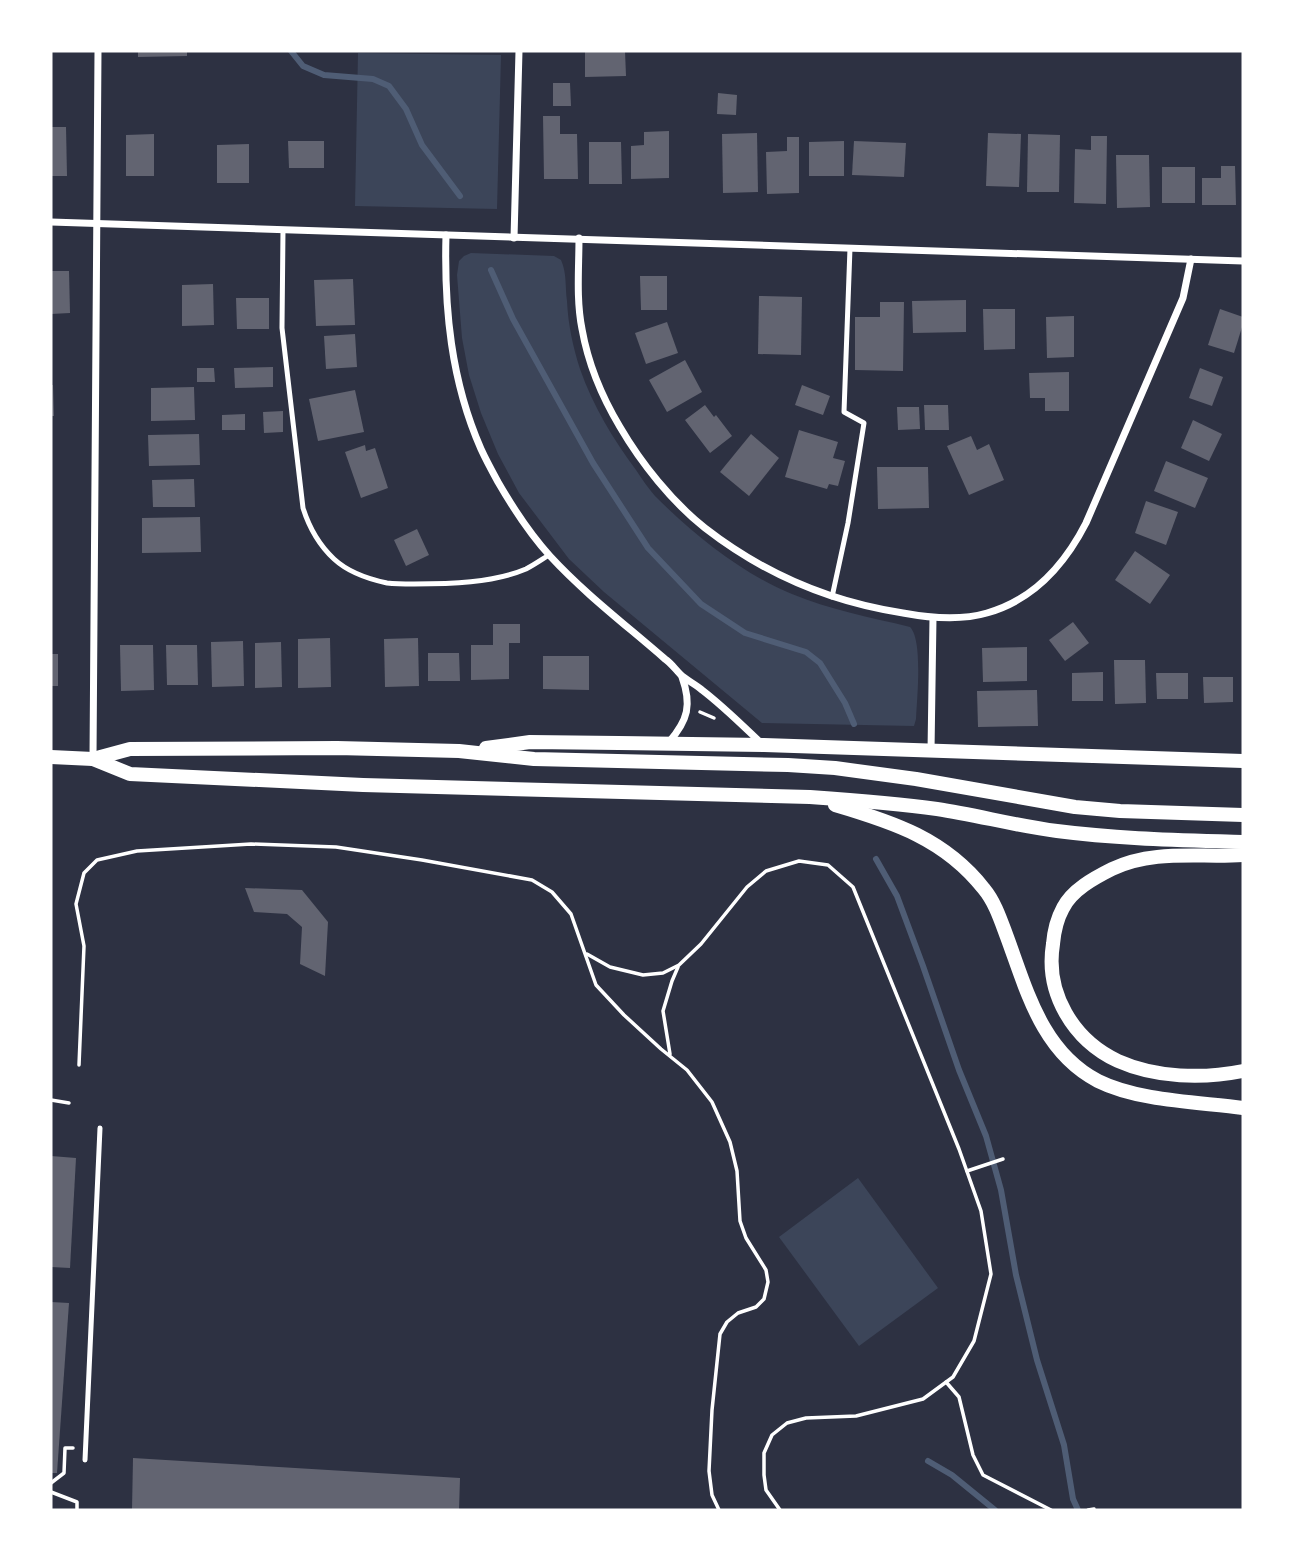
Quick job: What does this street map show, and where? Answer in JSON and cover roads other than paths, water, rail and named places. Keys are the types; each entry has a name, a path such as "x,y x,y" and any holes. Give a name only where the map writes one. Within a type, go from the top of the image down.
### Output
{"main road":[{"path":"459,751 530,743 764,745 1243,761"},
{"path":"51,757 93,759 130,749 337,748 459,751 534,759 788,765 835,768 916,779 1075,807 1243,815"},
{"path":"93,759 130,774 377,785 810,797 884,802 996,822 1116,838 1243,842"},
{"path":"810,797 880,818 915,832 962,864 986,891 1002,924 1035,1011 1048,1035 1062,1054 1081,1070 1099,1082 1161,1099 1243,1108"},
{"path":"1243,855 1167,855 1139,859 1114,868 1075,893 1063,907 1051,952 1052,976 1059,1001 1068,1019 1083,1037 1101,1051 1139,1068 1162,1073 1202,1076 1243,1071"}],"street":[{"path":"93,759 98,51"},
{"path":"514,237 519,51"},
{"path":"51,222 1243,261"},
{"path":"446,235 447,309 464,407 481,450 505,494 528,530 593,599 669,661 682,676 702,690 764,745"},
{"path":"579,239 578,295 590,362 620,427 665,489 703,526 739,553 806,588 863,606 933,618 975,616 1010,604 1046,579 1075,544 1183,298 1191,259"},
{"path":"930,752 933,618"},
{"path":"668,744 681,729 686,718 688,692 682,676"}],"lane":[{"path":"283,230 282,328 303,508 325,550 335,560 360,575 391,583 442,584 475,581 527,569 549,555"},
{"path":"832,597 848,523 864,423 844,412 850,248"},
{"path":"85,1460 100,1128"}],"waterway":[{"path":"291,51 303,66 324,75 373,79 389,86 406,109 422,145 460,196"},
{"path":"491,270 513,319 593,463 648,548 701,604 745,633 806,652 820,663 845,703 854,724"},
{"path":"876,859 897,896 959,1070 986,1136 1001,1190 1016,1275 1037,1360 1064,1445 1073,1499 1078,1510"},
{"path":"928,1461 952,1475 995,1510"}]}
